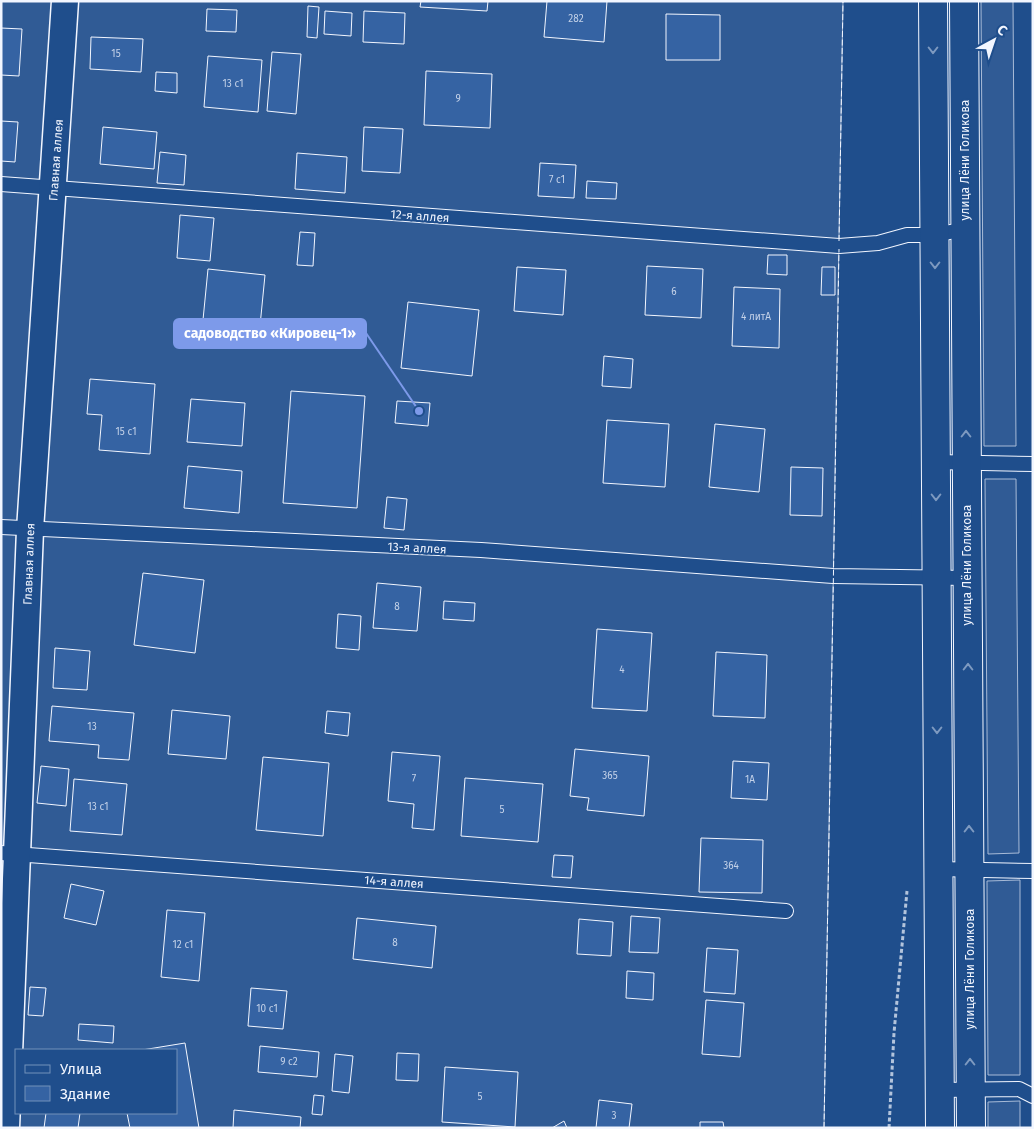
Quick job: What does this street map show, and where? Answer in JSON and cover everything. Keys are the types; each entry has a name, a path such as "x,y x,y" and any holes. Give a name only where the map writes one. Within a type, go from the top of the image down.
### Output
{"street":[{"name":"Главная аллея","path":"6,1128 10,854 65,1"},
{"path":"933,1 940,1128"},
{"name":"улица Лёни Голикова","path":"964,1 971,1128"}],"lane":[{"name":"12-я аллея","path":"1,184 54,190 839,246 878,243 907,236 965,229"},
{"path":"936,462 1033,464"},
{"name":"13-я аллея","path":"1,527 30,530 481,550 833,576 967,578"},
{"name":"14-я аллея","path":"10,854 786,912"},
{"path":"938,869 1033,871"},
{"path":"940,1090 1019,1089 1033,1096"}],"shaded area":[{"path":"1,1 843,1 824,1128 1,1128"},
{"path":"981,1 1013,1 1016,446 984,446"},
{"path":"985,479 1016,479 1019,853 988,854"},
{"path":"1020,880 1020,1075 988,1075 987,881"},
{"path":"1020,1101 1020,1128 988,1128 988,1102"}],"building":[{"path":"421,1 488,1 487,11 420,7"},
{"path":"547,1 607,1 604,42 544,37"},
{"path":"308,6 319,7 317,38 307,37"},
{"path":"207,9 237,10 236,32 206,31"},
{"path":"325,11 352,13 351,36 324,34"},
{"path":"364,11 405,13 404,44 363,42"},
{"path":"666,14 720,15 720,60 666,60"},
{"path":"1,28 22,29 19,76 1,75"},
{"path":"91,37 143,39 141,72 90,69"},
{"path":"272,52 301,54 296,114 267,111"},
{"path":"208,56 262,60 258,112 204,107"},
{"path":"426,71 492,74 490,128 424,125"},
{"path":"156,72 177,73 177,93 155,91"},
{"path":"1,121 18,122 15,162 1,161"},
{"path":"103,127 157,132 154,169 100,164"},
{"path":"364,127 403,129 400,173 362,171"},
{"path":"160,152 186,155 184,185 157,183"},
{"path":"297,153 347,157 345,193 295,189"},
{"path":"540,163 576,165 574,198 538,196"},
{"path":"587,181 617,183 616,199 586,198"},
{"path":"180,215 214,218 210,261 177,258"},
{"path":"300,232 315,233 313,266 297,265"},
{"path":"768,255 787,255 787,275 767,274"},
{"path":"647,266 703,269 701,318 645,315"},
{"path":"517,267 566,270 563,315 514,311"},
{"path":"822,267 835,267 835,295 821,295"},
{"path":"208,269 265,275 259,336 202,330"},
{"path":"734,287 780,289 779,348 732,346"},
{"path":"408,302 479,310 472,376 401,368"},
{"path":"604,356 633,359 631,388 602,386"},
{"path":"90,379 155,384 150,454 99,450 102,415 87,414"},
{"path":"291,391 365,396 357,508 283,503"},
{"path":"191,399 245,403 242,446 187,442"},
{"path":"397,401 430,403 428,426 395,423"},
{"path":"607,420 669,424 665,487 603,483"},
{"path":"715,424 765,429 759,492 709,487"},
{"path":"188,466 242,471 239,513 184,508"},
{"path":"791,467 823,468 822,516 790,515"},
{"path":"387,497 407,499 404,530 384,528"},
{"path":"143,573 204,580 195,653 134,645"},
{"path":"377,583 421,587 417,631 373,628"},
{"path":"444,601 475,603 474,621 443,619"},
{"path":"338,614 361,616 359,650 336,648"},
{"path":"597,629 652,633 647,711 592,708"},
{"path":"55,648 90,651 87,690 53,688"},
{"path":"716,652 767,655 765,718 713,716"},
{"path":"52,706 134,713 129,760 98,758 99,745 49,741"},
{"path":"172,710 230,716 226,759 168,754"},
{"path":"327,711 350,713 348,736 325,733"},
{"path":"575,749 649,756 644,816 587,810 589,798 570,796"},
{"path":"392,752 440,756 434,830 412,828 414,804 388,801"},
{"path":"263,757 329,763 323,836 256,830"},
{"path":"733,761 769,763 767,800 731,798"},
{"path":"41,766 69,769 66,806 37,803"},
{"path":"465,778 543,784 538,842 461,836"},
{"path":"74,779 127,784 122,835 70,831"},
{"path":"701,838 763,840 762,893 699,892"},
{"path":"554,855 573,856 571,878 552,877"},
{"path":"71,884 104,891 96,925 64,918"},
{"path":"167,910 205,913 199,981 161,977"},
{"path":"631,916 660,918 658,953 629,952"},
{"path":"357,918 436,926 432,968 353,959"},
{"path":"579,919 613,922 611,956 577,954"},
{"path":"707,948 738,950 735,994 704,992"},
{"path":"627,971 654,973 653,1000 626,998"},
{"path":"30,987 46,988 43,1016 28,1015"},
{"path":"251,988 287,991 283,1029 248,1026"},
{"path":"706,1000 744,1003 740,1057 702,1054"},
{"path":"79,1024 114,1026 113,1043 78,1040"},
{"path":"185,1043 199,1128 130,1128 127,1114 178,1114 178,1049 148,1049"},
{"path":"260,1046 319,1052 317,1077 258,1072"},
{"path":"397,1053 419,1054 418,1081 396,1080"},
{"path":"335,1054 353,1056 349,1093 332,1091"},
{"path":"445,1067 518,1072 515,1127 442,1122"},
{"path":"314,1095 324,1096 322,1115 312,1114"},
{"path":"599,1100 632,1104 629,1128 596,1128"},
{"path":"234,1110 301,1117 300,1128 233,1128"},
{"path":"46,1114 80,1114 78,1128 44,1128"},
{"path":"564,1121 567,1128 552,1128"},
{"path":"700,1122 723,1122 724,1128 700,1128"}],"fence":[{"path":"839,241 843,1"},
{"path":"824,1128 839,249"}],"place":[{"name":"садоводство «Кировец-1»","path":"419,411"}]}
